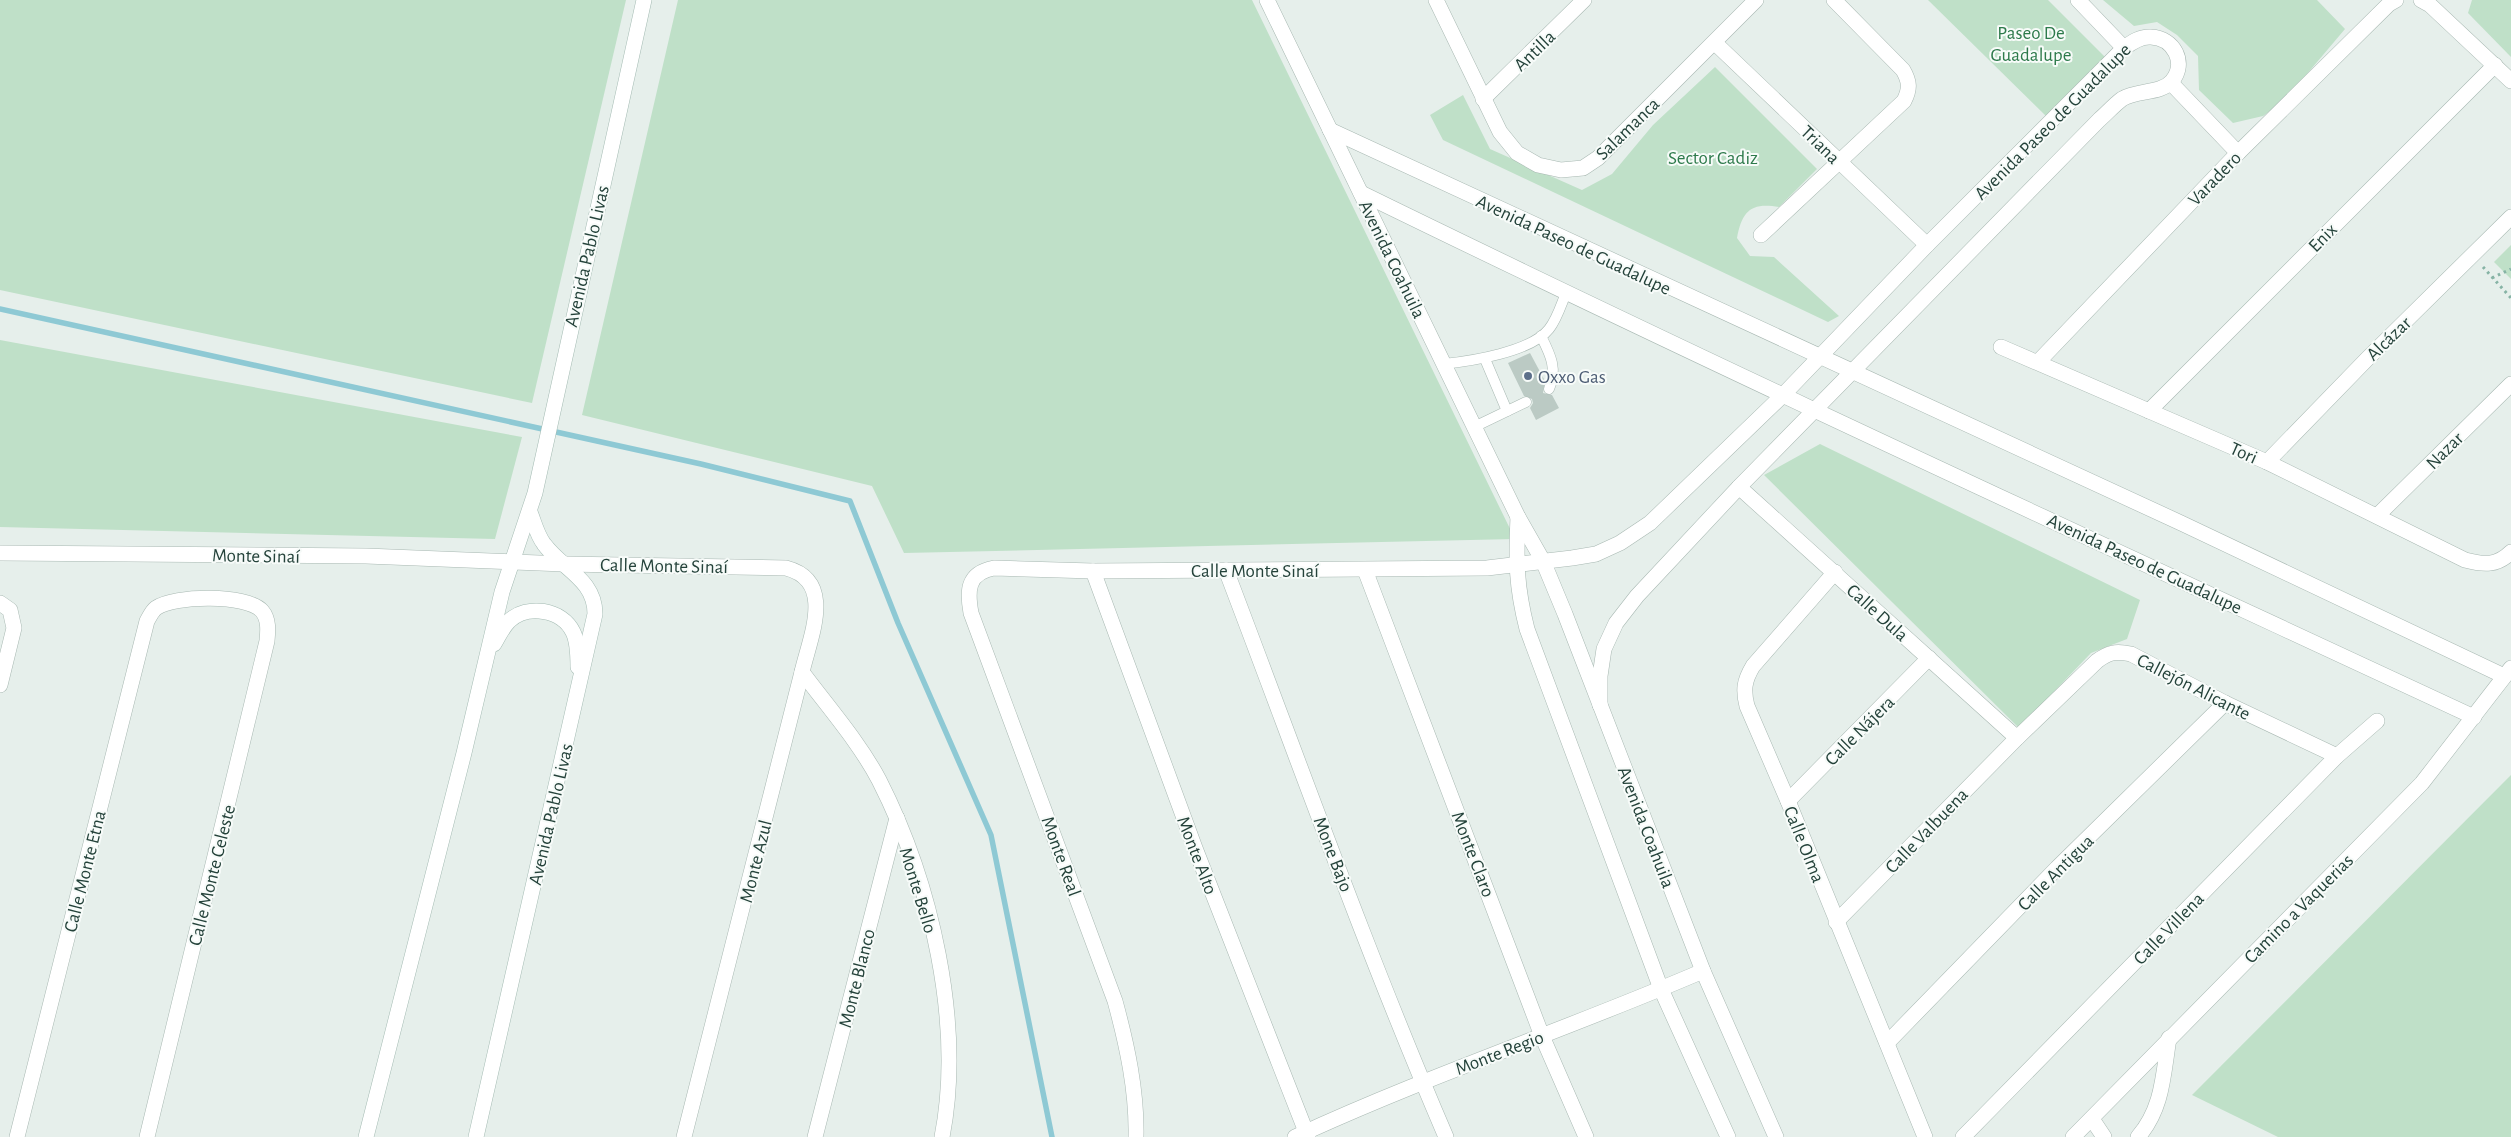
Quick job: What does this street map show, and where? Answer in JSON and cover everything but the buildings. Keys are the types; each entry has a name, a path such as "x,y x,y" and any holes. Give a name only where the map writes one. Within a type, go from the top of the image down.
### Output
{"street":[{"name":"Avenida Pablo Livas","path":"366,1137 511,560 530,512 644,0"},
{"name":"Avenida Coahuila","path":"1268,0 1518,517 1543,561 1566,614 1600,708 1703,970 1776,1137"},
{"name":"Salamanca","path":"1436,0 1500,132 1517,153 1538,165 1561,170 1582,168 1598,158 1756,0"},
{"name":"Antilla","path":"1483,99 1584,0"},
{"path":"1760,235 1904,101 1909,92 1909,80 1903,70 1834,0"},
{"path":"2078,0 2124,48"},
{"name":"Varadero","path":"2038,362 2238,153 2389,4 2396,0"},
{"path":"2421,0 2430,5 2511,81"},
{"name":"Avenida Paseo de Guadalupe","path":"1543,561 1596,554 1620,543 1650,523 1784,394 1927,245 2124,48 2135,40 2150,36 2164,40 2174,48 2179,58 2178,72 2171,83 2160,89 2138,92 2123,99 2099,120 1815,408 1637,596 1616,623 1604,649 1600,676 1600,708"},
{"name":"Triana","path":"1715,43 1927,245"},
{"name":"Enix","path":"2149,411 2495,65"},
{"path":"2171,83 2238,153"},
{"name":"Avenida Paseo de Guadalupe","path":"1330,130 1819,357 2508,672"},
{"name":"Avenida Paseo de Guadalupe","path":"1361,193 1566,294 1815,408 2474,717"},
{"name":"Alcázar","path":"2267,462 2368,358 2473,256 2511,216"},
{"name":"Tori","path":"2001,347 2267,462 2466,560 2483,565 2494,563 2511,552"},
{"name":"Nazar","path":"2376,516 2511,384"},
{"name":"Calle Dula","path":"1739,487 2017,738"},
{"name":"Avenida Pablo Livas","path":"476,1137 593,627 595,604 589,589 541,540 530,512"},
{"name":"Avenida Coahuila","path":"1518,517 1516,565 1518,595 1527,629 1661,989 1728,1137"},
{"name":"Monte Sinaí","path":"0,553 366,556 511,560"},
{"name":"Calle Monte Sinaí","path":"511,560 564,564 772,566 796,570 804,574 812,584"},
{"name":"Calle Monte Sinaí","path":"972,581 978,572 994,568 1093,571 1365,570 1487,568 1543,561"},
{"name":"Mone Bajo","path":"1226,570 1422,1081 1446,1137"},
{"name":"Monte Claro","path":"1365,570 1542,1036 1586,1137"},
{"name":"Monte Alto","path":"1093,571 1303,1135"},
{"name":"Calle Olma","path":"1835,572 1753,666 1745,680 1743,693 1925,1137"},
{"name":"Monte Real","path":"972,581 969,592 971,613 1115,1001 1128,1055 1136,1137"},
{"name":"Monte Azul","path":"684,1137 802,672 815,615 816,604 812,584"},
{"name":"Calle Monte Etna","path":"17,1137 143,632 151,613 157,607 184,599 233,600 257,606 264,612"},
{"path":"0,685 14,628 5,606"},
{"name":"Calle Monte Celeste","path":"148,1137 267,641 268,623 264,612"},
{"path":"485,661 504,627 511,620 526,612 546,612 566,622 572,631 578,656 578,688"},
{"name":"Callejón Alicante","path":"2017,738 2097,661 2108,653 2117,651 2131,654 2225,703 2336,756"},
{"name":"Calle Nájera","path":"1788,801 1929,658"},
{"name":"Monte Bello","path":"802,672 860,750 878,779 896,818 924,897 944,992 948,1079 942,1137"},
{"name":"Camino a Vaquerias","path":"2074,1137 2169,1038 2422,783 2508,672"},
{"name":"Calle Antigua","path":"1887,1043 2057,868 2225,703"},
{"name":"Calle Villena","path":"1963,1137 2336,756 2377,721"},
{"name":"Calle Valbuena","path":"1836,922 2017,738"},
{"name":"Monte Blanco","path":"815,1137 896,818"},
{"name":"Monte Regio","path":"1303,1135 1422,1081 1661,989 1703,970"},
{"path":"2138,1137 2149,1124 2157,1108 2169,1038"},
{"path":"2092,1119 2104,1137"}],"lane":[{"path":"1444,364 1485,359 1541,336 1550,328 1566,294"},
{"path":"1541,336 1552,359 1553,380 1549,388"},
{"path":"1485,359 1507,411"},
{"path":"1474,427 1526,402"}],"path":[{"path":"2473,256 2511,298"},
{"path":"2492,278 2511,269"}],"green space":[{"path":"0,0 626,0 532,403 0,290"},
{"path":"678,0 1252,0 1515,539 904,553 872,486 582,415"},
{"name":"Paseo De Guadalupe","path":"1928,0 2048,0 2105,57 2047,117"},
{"path":"2103,0 2317,0 2345,29 2284,101 2263,116 2233,123 2199,90 2198,56 2177,35 2157,22 2134,26"},
{"path":"2472,0 2511,0 2511,57 2468,13"},
{"name":"Sector Cadiz","path":"1715,67 1817,169 1779,207 1761,206 1749,210 1742,221 1737,238 1750,256 1774,257 1839,316 1828,322 1443,140 1430,115 1463,95 1490,149 1582,190 1612,174 1653,125"},
{"path":"2511,245 2511,279 2494,262"},
{"path":"0,340 522,437 495,539 0,527"},
{"path":"1820,444 2140,600 2127,639 2091,653 2019,728 1764,475"},
{"path":"2511,775 2511,1137 2278,1137 2192,1095"}],"waterway":[{"path":"0,309 701,464 850,501 898,623 991,835 1052,1137"}],"place":[{"name":"Oxxo Gas","path":"1528,376"}]}
